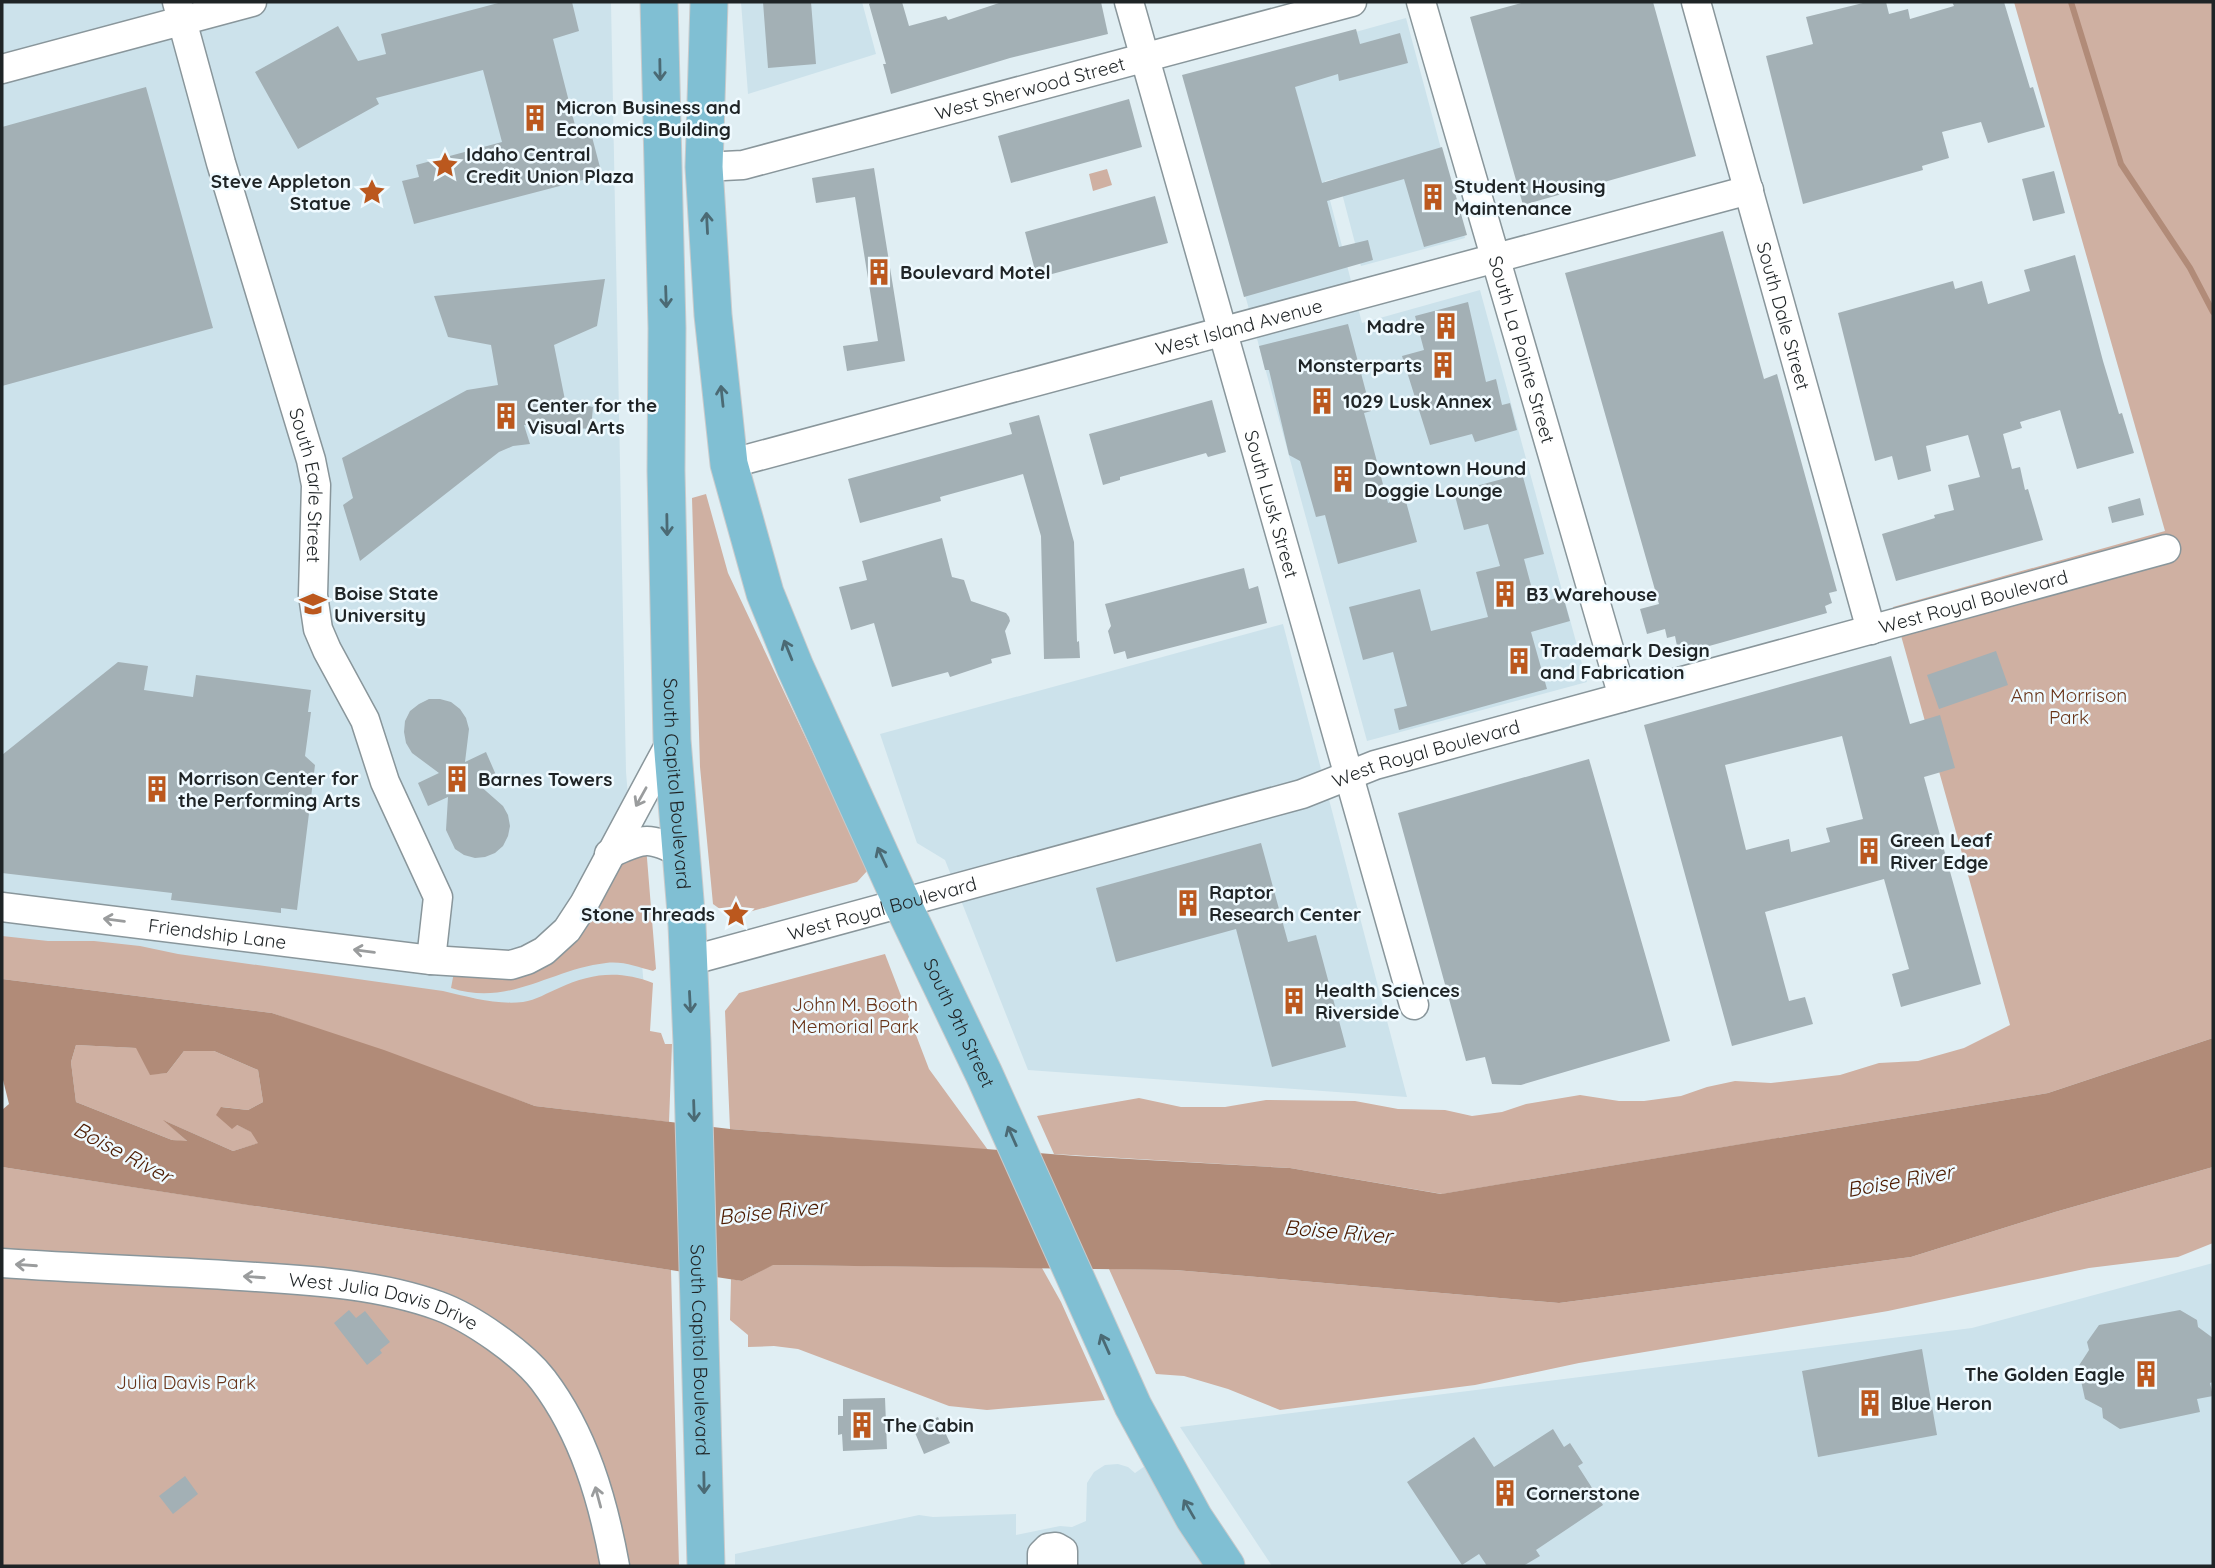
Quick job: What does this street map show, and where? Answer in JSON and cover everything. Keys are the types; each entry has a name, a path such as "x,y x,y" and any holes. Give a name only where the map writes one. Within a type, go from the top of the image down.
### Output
{"main road":[{"name":"South Capitol Boulevard","path":"659,2 667,328 666,471 672,740 689,961 706,1566"},
{"path":"709,2 704,167 713,315 729,464"},
{"name":"South 9th Street","path":"729,464 765,593 795,667 984,1074 1133,1406 1194,1518 1226,1566"}],"street":[{"path":"2,69 179,11 252,2"},
{"name":"South Lusk Street","path":"1129,2 1414,1005"},
{"name":"West Sherwood Street","path":"704,167 743,164 1352,2"},
{"name":"South La Pointe Street","path":"1421,2 1623,697"},
{"name":"South Dale Street","path":"1696,2 1871,630"},
{"name":"South Earle Street","path":"179,11 316,485 313,595 318,629 365,720 384,782 438,897 431,960"},
{"name":"West Island Avenue","path":"729,464 1749,190"},
{"name":"West Royal Boulevard","path":"689,961 1302,794 1375,765 2166,549"},
{"name":"Friendship Lane","path":"2,907 431,960 511,965 544,951 567,930 584,904 672,740"},
{"path":"610,854 641,840 661,843 681,853"},
{"name":"West Julia Davis Drive","path":"2,1263 304,1280 382,1290 442,1307 484,1331 517,1356 541,1378 568,1417 584,1451 597,1491 615,1565"},
{"path":"1042,1566 1042,1554 1048,1548 1056,1547 1063,1551 1063,1566"}],"shaded area":[{"name":"Boise State University","path":"2,2 611,2 626,772 650,1060 2,967"},
{"path":"741,2 862,2 876,54 748,94"},
{"path":"1406,18 1465,238 1361,266 1338,178 1325,181 1362,323 1480,290 1587,682 1367,741 1186,79"},
{"path":"1283,624 1407,1097 1028,1070 945,860 917,843 880,734"},
{"path":"2213,1263 2213,1566 1272,1566 1180,1427 1972,1328"},
{"path":"1118,1464 1135,1473 1145,1466 1211,1566 735,1566 735,1554 919,1515 933,1517 1016,1514 1016,1535 1060,1526 1072,1527 1086,1521 1087,1483 1094,1472 1105,1465"}],"green space":[{"name":"Ann Morrison Park","path":"2014,2 2213,2 2213,1038 2048,1093 1442,1194 1290,1168 1054,1154 1037,1116 1139,1098 1181,1107 1225,1107 1266,1100 1355,1101 1398,1109 1445,1110 1472,1116 1580,1095 1619,1101 1644,1101 1681,1096 1735,1081 1771,1083 1840,1075 1879,1063 1918,1061 1964,1048 2010,1025 1893,607 2165,531"},
{"path":"1107,169 1112,185 1093,191 1089,174"},
{"path":"706,494 728,573 868,870 857,882 731,917 713,904 700,767 692,498"},
{"path":"646,846 656,969 653,971 625,964 606,963 511,990 472,993 451,988 454,972 509,975 624,857"},
{"path":"2,936 140,946 178,954 513,1003 537,998 594,976 617,975 641,979 653,983 650,1031 661,1033 665,1044 672,1044 669,1122 535,1106 272,1013 2,979"},
{"name":"John M. Booth Memorial Park","path":"885,954 929,1069 988,1150 730,1129 725,1011 739,993"},
{"path":"76,1045 137,1048 150,1074 167,1073 184,1051 214,1051 258,1070 263,1102 248,1110 222,1107 237,1125 252,1132 259,1143 233,1151 165,1121 188,1142 172,1140 76,1102 71,1062"},
{"name":"Julia Davis Park","path":"2,1167 671,1270 679,1566 2,1566"},
{"path":"2213,1167 2213,1243 2178,1257 2089,1268 1888,1311 1579,1363 1475,1385 1280,1410 1228,1389 1184,1376 1156,1374 1109,1269 1175,1270 1559,1303 1911,1257"},
{"path":"772,1265 1042,1268 1061,1302 1105,1400 987,1410 949,1406 798,1349 748,1347 748,1335 730,1320 731,1279 742,1281"}],"water":[{"name":"Boise River","path":"2,979 272,1013 384,1050 535,1106 730,1129 1076,1156 1290,1168 1441,1194 2048,1093 2213,1038 2213,1167 1911,1257 1559,1303 1175,1270 773,1265 742,1281 2,1167 2,1110 9,1104 2,1076","holes":["76,1045 136,1048 150,1075 167,1073 184,1051 214,1051 258,1070 263,1102 248,1110 221,1107 216,1115 232,1129 237,1125 251,1132 258,1143 233,1151 163,1120 187,1141 172,1140 76,1102 71,1062"]}],"building":[{"name":"Micron Business and Economics Building","path":"502,2 572,2 579,31 553,39 578,137 591,133 602,175 414,224 402,181 419,177 416,165 502,142 483,70 376,98 379,104 298,149 255,72 338,26 358,61 386,54 381,34"},
{"path":"763,2 811,2 816,64 768,68"},
{"path":"902,2 909,26 946,16 948,20 1002,2 1101,2 1108,34 1010,58 891,94 883,64 886,64 869,4"},
{"path":"1525,2 1653,2 1696,156 1523,205 1470,17"},
{"path":"1867,2 1886,2 1889,14 1908,9 1910,19 1954,6 1952,2 2004,2 2045,127 1988,143 1981,122 1942,132 1949,158 1922,166 1923,170 1803,204 1766,56 1813,44 1806,17"},
{"path":"1356,29 1360,44 1400,33 1408,63 1339,81 1338,74 1295,87 1322,183 1442,147 1467,235 1424,247 1404,179 1327,201 1339,247 1368,240 1373,260 1244,297 1182,75"},
{"path":"146,87 213,328 2,386 2,127"},
{"path":"1129,99 1142,147 1011,183 998,136"},
{"name":"Boulevard Motel","path":"874,168 905,361 847,371 843,346 878,341 855,197 816,203 812,178"},
{"path":"2054,171 2065,213 2033,221 2022,179"},
{"path":"1155,196 1168,243 1037,278 1025,232"},
{"path":"1723,231 1764,379 1777,374 1837,591 1829,593 1832,603 1825,606 1827,613 1684,653 1682,643 1677,646 1675,636 1667,638 1665,629 1647,634 1640,609 1659,604 1565,273"},
{"path":"2075,255 2103,361 2134,453 2077,469 2060,410 2020,422 2022,428 2003,434 2012,469 2020,467 2025,490 2028,489 2043,540 1896,581 1882,534 1954,510 1948,485 1980,477 1968,435 1926,446 1931,471 1898,480 1892,456 1875,461 1838,313 1953,281 1955,289 1982,281 1988,304 2030,291 2024,270"},
{"name":"Center for the Visual Arts","path":"605,279 597,326 554,345 565,400 593,407 591,429 524,425 530,444 513,446 499,452 360,561 343,505 353,498 342,458 467,390 498,385 491,345 448,337 434,296"},
{"path":"1468,302 1486,382 1496,379 1502,405 1510,403 1517,430 1475,442 1472,434 1430,445 1402,356 1424,350 1415,316"},
{"path":"1348,324 1371,411 1364,413 1388,503 1405,498 1417,542 1338,564 1325,515 1316,517 1300,461 1289,455 1269,370 1265,370 1259,346"},
{"path":"1212,400 1226,452 1208,457 1206,453 1120,477 1120,480 1103,485 1089,434"},
{"path":"1039,415 1074,542 1077,642 1079,641 1080,658 1044,659 1041,536 1023,474 940,497 941,501 860,523 848,479 1012,434 1009,423"},
{"path":"1517,475 1518,478 1523,477 1544,554 1524,559 1536,604 1563,596 1570,621 1531,632 1547,689 1399,730 1394,709 1407,706 1393,652 1363,660 1349,607 1420,589 1431,631 1488,617 1476,572 1500,566 1488,524 1464,530 1454,492"},
{"path":"2140,498 2144,515 2112,523 2108,507"},
{"path":"942,538 952,577 964,580 971,601 1006,613 1009,617 1005,631 1011,654 991,659 992,663 950,677 948,672 892,687 874,623 851,630 839,587 867,580 862,561"},
{"path":"1244,568 1249,589 1258,586 1267,623 1127,659 1125,651 1114,654 1105,604"},
{"path":"1996,651 2008,685 1939,709 1927,675"},
{"name":"Green Leaf River Edge","path":"1891,656 1910,724 1940,715 1955,768 1924,777 1981,984 1901,1007 1892,974 1909,969 1884,879 1765,912 1789,1001 1805,997 1813,1024 1732,1046 1644,725","holes":["1842,736 1863,819 1826,828 1830,842 1791,852 1789,839 1746,850 1725,765"]},
{"name":"Morrison Center for the Performing Arts","path":"118,662 148,666 144,690 193,697 196,675 311,690 305,756 315,765 297,910 281,908 281,913 171,900 172,893 2,873 2,755"},
{"name":"Barnes Towers","path":"429,699 451,702 460,709 469,729 465,762 486,752 496,775 478,784 503,806 510,826 503,846 485,857 475,858 455,849 446,830 448,797 428,806 418,783 439,773 412,753 406,743 405,721 410,711"},
{"path":"1589,759 1670,1041 1521,1085 1492,1084 1485,1057 1466,1061 1398,813"},
{"path":"1261,843 1288,942 1316,935 1346,1047 1272,1067 1236,929 1116,962 1096,888"},
{"path":"349,1310 356,1318 365,1311 390,1342 380,1350 382,1353 367,1365 334,1323"},
{"name":"The Golden Eagle","path":"2180,1310 2197,1320 2198,1327 2213,1338 2213,1382 2210,1383 2213,1396 2197,1399 2200,1412 2120,1429 2103,1418 2102,1408 2085,1399 2078,1367 2089,1350 2087,1342 2099,1325"},
{"name":"Blue Heron","path":"1922,1349 1937,1435 1818,1457 1802,1371"},
{"name":"The Cabin","path":"885,1398 887,1449 843,1451 842,1434 838,1435 838,1416 843,1416 843,1399"},
{"path":"938,1417 950,1443 924,1454 913,1428"},
{"name":"Cornerstone","path":"1553,1429 1564,1447 1570,1443 1583,1463 1578,1466 1603,1505 1536,1550 1540,1556 1523,1566 1487,1566 1479,1554 1462,1565 1407,1482 1474,1437 1494,1467"},
{"path":"185,1476 198,1494 173,1514 159,1496"}],"waterway":[{"path":"2071,2 2121,164 2190,268 2213,312"}],"place":[{"name":"Micron Business and Economics Building","path":"535,118"},
{"name":"Idaho Central Credit Union Plaza","path":"445,165"},
{"name":"Steve Appleton Statue","path":"372,192"},
{"name":"Student Housing Maintenance","path":"1433,197"},
{"name":"Boulevard Motel","path":"879,272"},
{"name":"Madre","path":"1446,326"},
{"name":"Monsterparts","path":"1443,365"},
{"name":"1029 Lusk Annex","path":"1322,401"},
{"name":"Center for the Visual Arts","path":"506,416"},
{"name":"Downtown Hound Doggie Lounge","path":"1343,479"},
{"name":"B3 Warehouse","path":"1505,594"},
{"name":"Boise State University","path":"313,604"},
{"name":"Trademark Design and Fabrication","path":"1519,661"},
{"name":"Barnes Towers","path":"457,779"},
{"name":"Morrison Center for the Performing Arts","path":"157,789"},
{"name":"Green Leaf River Edge","path":"1869,851"},
{"name":"Raptor Research Center","path":"1188,903"},
{"name":"Stone Threads","path":"736,914"},
{"name":"Health Sciences Riverside","path":"1294,1001"},
{"name":"The Golden Eagle","path":"2146,1374"},
{"name":"Blue Heron","path":"1870,1403"},
{"name":"The Cabin","path":"862,1425"},
{"name":"Cornerstone","path":"1505,1493"}]}
